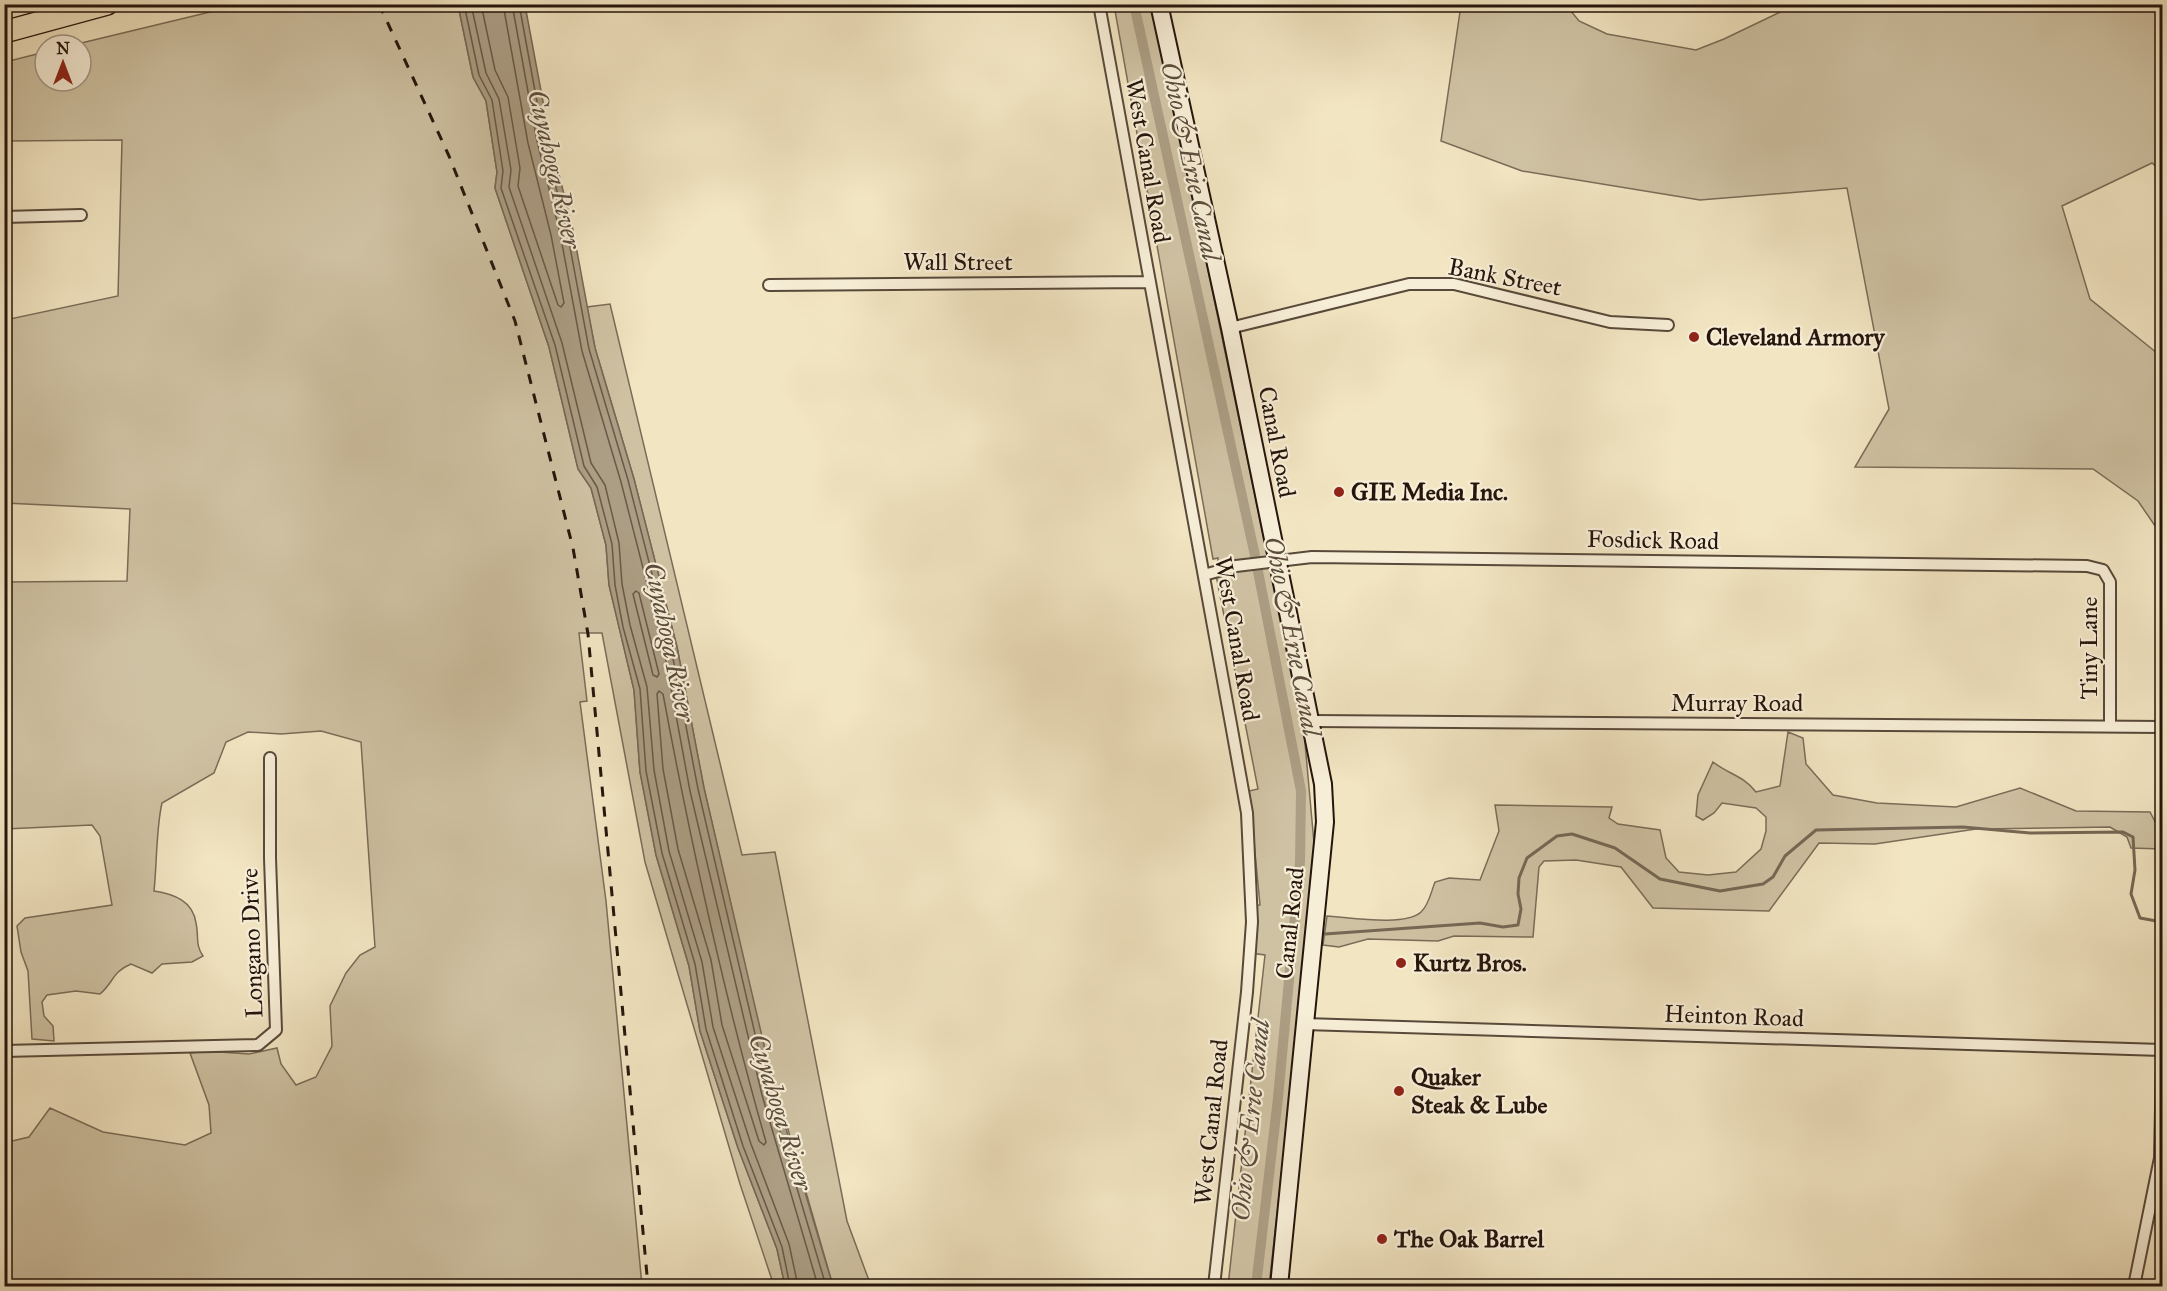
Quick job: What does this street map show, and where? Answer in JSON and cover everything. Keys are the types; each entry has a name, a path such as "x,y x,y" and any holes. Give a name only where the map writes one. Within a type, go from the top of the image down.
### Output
{"highway":[{"path":"4,18 107,4"},
{"path":"4,32 69,10"}],"main road":[{"name":"Canal Road","path":"1159,4 1230,328 1270,561 1312,721 1323,784 1324,822 1279,1287"}],"street":[{"name":"West Canal Road","path":"1099,4 1148,282 1246,806 1252,881 1247,992 1214,1287"},
{"path":"4,217 81,215"},
{"name":"Wall Street","path":"769,285 1148,282"},
{"name":"Bank Street","path":"1230,328 1409,284 1454,284 1610,322 1668,325"},
{"name":"Fosdick Road","path":"1204,575 1236,566 1312,556 2087,566 2103,570"},
{"name":"Tiny Lane","path":"2103,570 2110,582 2110,726"},
{"name":"Murray Road","path":"1312,721 2163,727"},
{"name":"Longano Drive","path":"4,1051 258,1044 276,1030 270,858 270,758"},
{"name":"Heinton Road","path":"1304,1024 2163,1050"},
{"path":"2134,1287 2160,1158 2163,1061"}],"shaded area":[{"path":"239,5 458,5 473,77 486,101 497,172 495,188 549,347 578,469 591,488 606,545 609,585 634,690 640,772 656,855 689,966 700,1031 738,1148 777,1249 785,1286 774,1286 740,1184 645,862 602,633 579,633 587,701 580,702 606,901 642,1286 18,1286 5,1281 4,1146 8,1142 29,1137 50,1108 103,1132 185,1145 211,1133 209,1105 190,1053 205,1051 249,1054 277,1048 281,1064 296,1085 316,1077 332,1046 330,1006 346,973 360,955 375,947 361,742 321,731 281,734 248,732 226,742 214,773 162,803 154,891 169,894 187,904 191,909 196,923 199,948 203,956 192,962 162,964 152,973 131,964 120,970 100,994 76,991 47,995 42,1002 44,1016 53,1026 54,1041 32,1039 28,971 21,952 17,926 25,918 112,905 100,836 92,825 5,829 5,582 127,581 130,509 5,503 5,320 118,296 122,140 5,141 5,62 33,55 33,93 93,93 93,40"},
{"path":"1114,5 1153,5 1304,732 1316,865 1269,1286 1228,1286 1265,955 1250,953 1254,906 1260,905 1249,791 1258,789 1216,575 1218,558 1213,559"},
{"path":"1461,5 1566,5 1579,21 1607,34 1696,50 1795,5 2162,5 2162,172 2152,163 2062,206 2090,299 2162,357 2162,536 2138,501 2093,469 1855,467 1889,409 1847,188 1700,200 1522,171 1441,141"},
{"path":"610,304 742,855 775,852 847,1221 871,1286 833,1286 760,1032 704,788 677,647 634,479 595,348 587,307"},
{"path":"1788,732 1803,738 1806,764 1833,795 1877,803 1956,807 2020,788 2076,811 2150,812 2161,833 2162,849 2131,848 2127,837 2110,827 1976,829 1875,844 1819,843 1769,911 1653,908 1621,867 1576,860 1544,861 1539,867 1533,937 1454,936 1438,941 1368,939 1339,947 1323,945 1327,916 1376,920 1413,917 1424,909 1435,882 1449,878 1480,880 1499,831 1495,805 1612,807 1609,818 1618,824 1660,830 1666,858 1679,872 1708,875 1736,872 1761,849 1766,831 1766,817 1756,808 1722,803 1714,813 1703,820 1696,816 1698,795 1713,762 1746,782 1756,792 1780,786"}],"water":[{"name":"Cuyahoga River","path":"458,5 525,5 550,139 573,230 595,348 634,479 677,647 704,788 775,1092 833,1286 785,1286 777,1249 738,1148 700,1031 689,966 656,855 640,772 634,690 609,585 606,545 591,488 578,469 549,347 495,188 497,172 486,101 473,77"}],"waterway":[{"name":"Ohio & Erie Canal","path":"1134,4 1254,551 1301,791 1300,862 1278,1098 1256,1286"},
{"path":"1325,934 1480,923 1503,927 1518,925 1521,909 1518,894 1519,878 1527,858 1557,836 1572,834 1615,848 1660,879 1720,891 1763,884 1773,877 1785,856 1816,830 1963,827 2030,833 2123,832 2133,837 2135,870 2131,894 2140,918 2162,922"}],"railway":[{"path":"379,4 449,156 515,321 573,548 588,634 648,1286"}],"place":[{"name":"Cleveland Armory","path":"1694,337"},
{"name":"GIE Media Inc.","path":"1339,492"},
{"name":"Kurtz Bros.","path":"1401,963"},
{"name":"Quaker Steak & Lube","path":"1399,1091"},
{"name":"The Oak Barrel","path":"1382,1239"}]}
